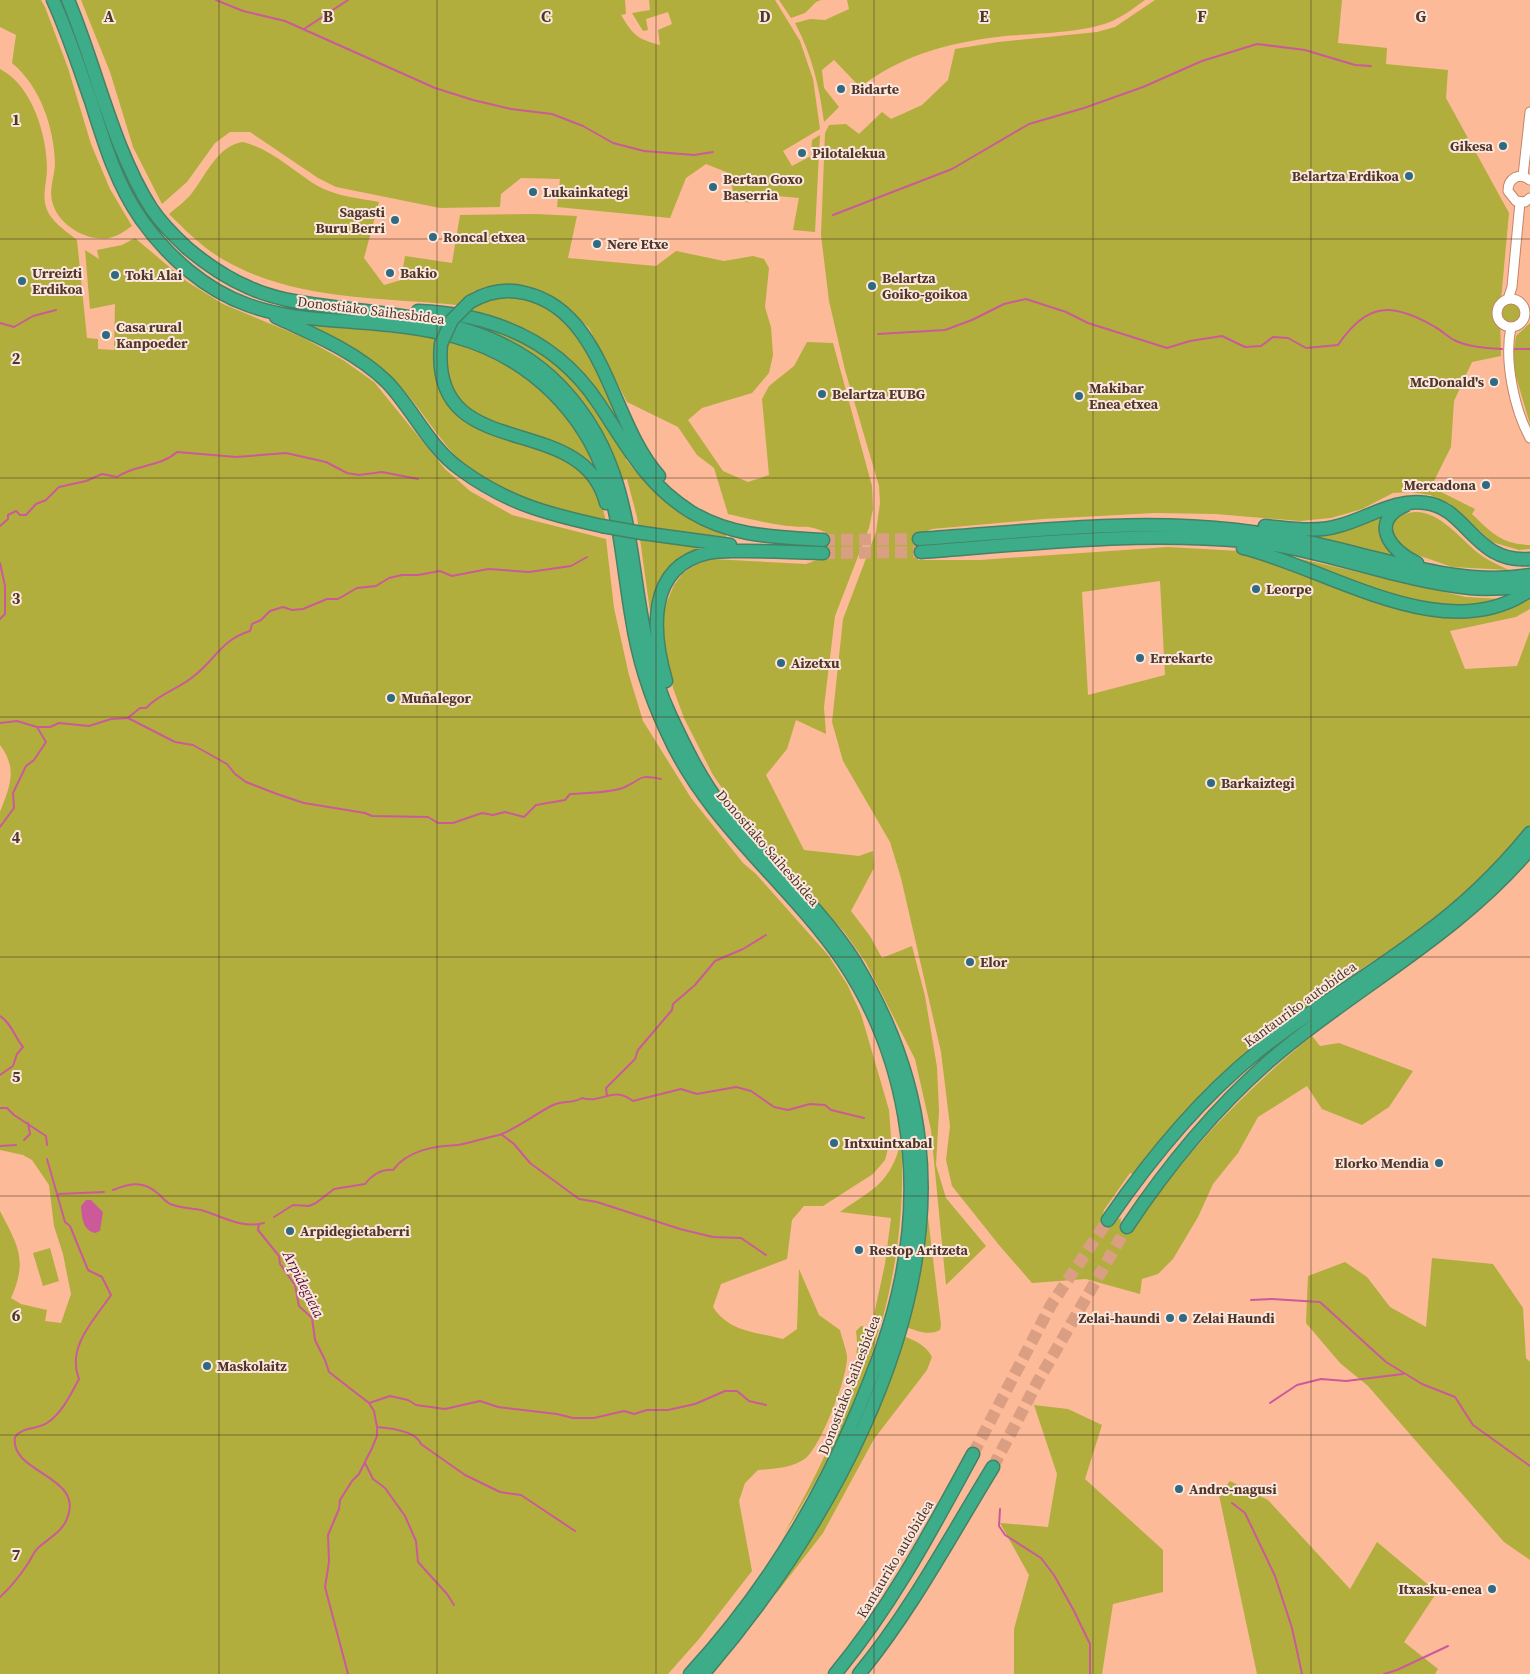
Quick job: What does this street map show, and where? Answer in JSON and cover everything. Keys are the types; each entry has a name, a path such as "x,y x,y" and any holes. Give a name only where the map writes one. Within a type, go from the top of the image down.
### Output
{"highway":[{"name":"Donostiako Saihesbidea","path":"54,0 80,68 113,167 135,210 161,244 186,268 214,288 251,306 300,317 403,326 439,332 487,348 525,370 548,388 568,410 586,435 600,462 615,505 634,631 650,690 670,739 712,809 809,918 842,961 878,1028 901,1095 910,1146 912,1179 907,1247 894,1311 881,1352 832,1470 770,1574 742,1612 690,1674"},
{"name":"Donostiako Saihesbidea","path":"68,0 127,162 137,184 160,219 176,238 209,266 248,288 288,300 431,320 459,326 483,335 523,355 549,375 573,399 597,431 612,463 619,486 649,651 657,682 696,767 719,802 834,933 865,980 888,1026 904,1071 915,1119 921,1178 920,1221 912,1283 892,1352 856,1444 813,1524 780,1577 756,1610 703,1674"},
{"path":"627,586 602,489 578,462 563,452 547,445 486,426 461,411 452,400 443,380 440,358 441,344 452,320 470,302 494,292 519,291 542,298 563,312 581,331 604,370 633,435 651,468 672,490 712,522"},
{"path":"251,306 354,355 387,382 440,450 458,468 496,493 547,514 602,526 780,551 823,554"},
{"path":"335,307 445,312 489,321 519,332 550,352 579,378 598,402 632,457 666,494 692,512 730,530 758,536 823,540"},
{"path":"1411,503 1398,509 1390,518 1386,531 1387,537 1394,549 1400,554 1435,571"},
{"path":"1530,559 1512,559 1492,552 1438,507 1426,503 1393,505 1350,523 1328,529 1295,529 1190,522 920,546 1153,537 1207,539 1245,541 1290,548 1430,582 1470,588 1530,575"},
{"path":"1150,525 1235,530 1288,538 1495,583 1530,586"},
{"path":"1207,539 1258,551 1373,594 1419,607 1449,611 1471,611 1512,601 1530,590"},
{"path":"674,722 657,630 657,606 667,579 684,563 709,552 780,551"},
{"name":"Kantauriko autobidea","path":"1108,1220 1135,1181 1210,1094 1256,1053 1446,917 1495,872 1530,833"},
{"name":"Kantauriko autobidea","path":"1127,1227 1153,1188 1185,1148 1267,1063 1344,1004 1430,943 1469,911 1530,849"},
{"name":"Kantauriko autobidea","path":"835,1674 865,1638 894,1596 973,1454"},
{"path":"858,1674 883,1644 922,1586 992,1467"}],"street":[{"path":"1520,202 1509,195 1508,187 1512,180 1527,178 1530,112"},
{"path":"1520,202 1530,198"},
{"path":"1512,299 1520,202"},
{"path":"1512,299 1524,306 1526,314 1519,325 1511,327 1502,324 1497,312 1501,303 1512,299"},
{"path":"1511,327 1507,351 1509,366 1521,418 1530,438"}],"shaded area":[{"path":"0,0 41,0 45,7 68,68 91,144 110,189 132,226 118,235 100,239 82,234 66,224 55,209 51,196 55,168 52,135 38,95 22,72 12,63 16,35 0,27"},
{"path":"81,0 625,0 626,14 621,15 629,27 636,35 646,41 660,45 658,30 672,24 668,12 646,19 648,30 643,31 632,13 650,10 649,0 775,0 800,41 813,79 820,129 783,151 792,166 811,156 812,140 820,135 815,232 793,230 799,198 757,194 748,203 733,195 731,174 706,164 686,178 670,218 557,207 560,179 521,178 501,194 500,207 440,208 336,187 318,178 250,132 230,132 215,143 187,182 162,204 133,147 110,72"},
{"path":"779,0 821,0 816,2 805,13 791,18"},
{"path":"847,0 1145,0 1119,18 1097,26 1069,31 997,37 942,47 908,59 860,87 834,60 822,70 824,88 839,107 824,122 814,71 795,23 810,19 825,20 849,9"},
{"path":"1155,0 1342,0 1338,43 1387,48 1386,64 1448,70 1446,98 1509,213 1500,311 1506,304 1510,303 1519,307 1521,312 1519,319 1510,323 1504,321 1500,313 1501,356 1472,362 1454,401 1451,447 1431,487 1475,509 1472,514 1485,527 1504,540 1530,545 1530,549 1519,550 1492,542 1449,503 1430,495 1411,492 1393,493 1362,509 1331,518 1300,521 1215,514 1155,513 1043,519 932,529 917,535 918,560 980,560 1168,547 1275,553 1466,597 1503,599 1530,596 1530,609 1516,617 1450,631 1465,669 1517,666 1530,631 1530,825 1486,876 1461,898 1434,919 1295,1015 1221,1077 1176,1123 1133,1174 1130,1173 1104,1210 1102,1217 1110,1222 1121,1218 1120,1228 1126,1233 1134,1229 1173,1176 1215,1126 1262,1079 1312,1036 1320,1046 1339,1043 1413,1071 1389,1107 1362,1125 1322,1109 1307,1086 1258,1117 1238,1153 1213,1184 1198,1217 1173,1259 1158,1274 1142,1279 1140,1294 1086,1279 1032,1283 952,1186 946,1160 950,1126 941,1052 901,878 890,842 843,761 832,722 843,619 876,532 880,503 879,486 845,370 829,301 821,235 825,133 829,125 846,124 859,134 882,112 891,119 922,105 948,80 955,49 998,42 1097,32 1115,27","holes":["1160,581 1165,675 1088,695 1082,592"]},
{"path":"0,69 11,76 21,87 36,112 41,127 46,156 47,174 44,197 46,207 51,217 77,240 87,338 98,339 98,349 114,350 115,304 90,309 85,250 99,259 97,250 122,245 135,238 186,281 223,304 302,337 343,360 374,382 445,469 470,491 512,515 606,539 614,608 629,675 643,721 691,798 743,863 756,874 828,955 847,984 861,1014 889,1110 891,1137 885,1160 873,1174 823,1206 804,1206 792,1220 787,1259 721,1284 713,1307 727,1322 735,1326 744,1330 783,1339 797,1329 799,1269 819,1315 840,1330 847,1356 843,1379 826,1426 806,1458 789,1466 758,1470 745,1483 739,1501 752,1571 699,1639 668,1674 0,1674 0,1211 19,1253 19,1273 11,1298 21,1304 47,1310 45,1321 61,1323 71,1294 63,1254 54,1226 49,1185 32,1160 23,1155 0,1150 0,812 7,794 11,770 6,754 0,745"},
{"path":"243,142 272,155 323,189 346,196 379,202 364,258 384,285 401,280 405,256 452,263 460,215 536,214 577,216 568,258 656,266 676,251 724,261 753,256 764,259 769,268 765,307 771,327 773,355 769,373 752,393 702,408 688,420 723,471 748,482 769,475 762,399 769,386 794,366 807,342 833,343 872,486 873,509 869,528 835,616 824,707 826,734 796,720 787,749 766,775 804,850 859,856 873,851 874,868 851,911 870,936 882,958 912,946 925,996 937,1067 939,1111 936,1165 946,1198 986,1246 946,1285 931,1130 915,1059 866,963 845,933 738,811 713,775 684,718 673,688 665,649 662,624 666,604 674,585 683,573 697,564 713,559 806,564 825,557 825,532 809,527 780,525 728,514 714,468 697,455 678,427 627,402 589,328 564,305 541,291 517,285 495,285 474,291 457,305 338,295 279,283 251,273 216,255 195,239 169,214 190,196 219,155 226,149"},
{"path":"507,296 521,298 544,306 560,317 574,331 598,368 632,446 626,460 649,486 670,504 694,520 726,534 726,537 700,534 700,548 680,559 667,571 652,626 637,517 627,479 593,489 602,505 606,521 532,502 497,487 481,478 456,457 407,394 388,374 354,349 303,323 432,337 461,344 470,309 485,301"},
{"path":"1530,323 1530,424 1512,363 1516,336"},
{"path":"1391,510 1399,517 1421,512 1432,516 1452,529 1481,556 1509,570 1452,567 1406,551 1397,558 1304,535"},
{"path":"901,1141 902,1187 899,1232 888,1299 882,1321 873,1319 885,1264 891,1218 840,1212 871,1191 886,1176 892,1167"},
{"path":"86,1200 91,1200 103,1212 100,1231 95,1233 87,1229 83,1223 81,1206"},
{"path":"926,1201 941,1325 940,1330 932,1333 906,1327 921,1263"},
{"path":"50,1248 59,1281 43,1286 33,1253"},
{"path":"1432,1258 1493,1264 1523,1308 1526,1358 1530,1362 1530,1560 1504,1542 1368,1386 1340,1363 1306,1323 1308,1276 1345,1262 1367,1277 1390,1307 1426,1327"},
{"path":"861,1326 879,1329 862,1383 826,1462 783,1536 821,1464 844,1408 857,1354 856,1331"},
{"path":"903,1336 926,1349 932,1357 927,1370 874,1439 823,1533 775,1595 838,1492"},
{"path":"1034,1405 1068,1409 1102,1425 1085,1479 1163,1550 1163,1592 1113,1604 1102,1674 1014,1674 1014,1629 1029,1575 1000,1523 1048,1527 1057,1474"},
{"path":"1230,1481 1268,1500 1350,1589 1377,1542 1437,1592 1404,1642 1438,1669 1435,1674 1257,1674 1219,1495"}],"waterway":[{"path":"216,0 243,11 285,21 435,88 511,109 552,114 583,126 613,143 644,151 694,155 713,152"},
{"path":"304,29 348,0"},
{"path":"833,215 952,169 1029,124 1084,108 1143,87 1202,61 1257,44 1305,50 1355,65 1371,66"},
{"path":"878,334 945,330 972,320 1004,304 1026,299 1066,312 1088,323 1167,348 1190,341 1222,336 1245,347 1261,346 1273,337 1288,338 1306,348 1338,345 1359,321 1381,310 1393,310 1420,319 1459,342 1477,347 1502,349"},
{"path":"0,323 14,327 33,316 56,310"},
{"path":"1513,349 1530,349"},
{"path":"0,526 8,519 8,515 16,511 20,515 26,515 36,504 46,500 59,487 86,481 102,474 117,477 131,470 163,461 177,452 236,457 286,453 326,462 347,473 359,475 382,472 418,479"},
{"path":"129,717 140,708 146,708 202,670 225,645 232,639 250,631 252,624 261,620 270,611 283,607 292,610 303,609 327,599 338,599 357,588 376,586 389,578 402,575 418,575 440,571 452,576 488,569 529,572 571,566 587,557"},
{"path":"0,563 5,586 5,614 0,619"},
{"path":"37,727 50,727 59,723 89,726 111,719 128,718 175,742 193,745 227,764 235,774 246,782 277,794 304,803 365,813 372,816 428,817 438,823 453,823 482,813 493,815 505,812 524,817 536,805 565,800 570,794 613,790 625,787 644,777 661,779"},
{"path":"0,723 17,721 37,727 46,742 34,760 26,766 13,793 14,808 0,827"},
{"path":"607,1096 606,1088 635,1059 638,1050 672,1010 673,1004 695,985 715,961 743,949 766,935"},
{"path":"0,1016 10,1026 23,1047 17,1054 13,1066 0,1075"},
{"path":"274,1217 293,1205 309,1206 316,1203 334,1189 365,1184 377,1173 393,1170 406,1158 422,1150 461,1145 499,1135 513,1129 553,1105 576,1101 582,1098 596,1099 619,1095 633,1101 681,1089 697,1094 736,1087 751,1091 774,1107 788,1110 810,1104 825,1105 831,1110 864,1118"},
{"path":"0,1108 7,1108 14,1115 46,1136 47,1145"},
{"path":"24,1140 30,1134 28,1123"},
{"path":"501,1134 514,1144 530,1163 579,1199 597,1202 680,1229 713,1237 741,1238 766,1255"},
{"path":"0,1146 16,1145"},
{"path":"0,1597 18,1578 34,1552 62,1527 70,1507 67,1495 59,1485 24,1460 16,1450 15,1437 22,1431 47,1423 66,1403 79,1379 76,1367 79,1345 90,1324 111,1295 102,1277 88,1270 70,1226 65,1222 47,1159"},
{"name":"Arpidegieta","path":"113,1190 135,1184 145,1186 151,1188 170,1204 201,1210 239,1223 264,1223"},
{"name":"Arpidegieta","path":"58,1194 104,1192"},
{"path":"259,1224 258,1230 279,1256 280,1264 295,1285 299,1306 312,1318 315,1340 329,1372 369,1403 374,1411 377,1436 359,1474 352,1481 340,1500 339,1509 328,1535 329,1562 325,1587 348,1674"},
{"path":"1251,1300 1272,1299 1320,1302 1386,1362 1422,1384 1455,1397 1473,1425 1530,1466"},
{"path":"1270,1403 1297,1385 1321,1379 1346,1381 1403,1374"},
{"path":"369,1403 390,1396 408,1400 416,1405 445,1409 480,1401 498,1407 557,1414 573,1418 594,1418 624,1411 634,1414 647,1410 668,1410 695,1404 725,1391 737,1391 749,1401 766,1405"},
{"path":"377,1427 402,1431 414,1436 421,1444 465,1475 500,1492 521,1495 575,1531"},
{"path":"365,1463 373,1479 385,1488 405,1516 416,1541 418,1562 447,1594 454,1605"},
{"path":"1232,1503 1245,1513 1275,1576 1292,1628 1302,1674"},
{"path":"1000,1509 999,1526 1005,1535 1041,1558 1054,1575 1074,1611 1090,1644 1090,1674"},
{"path":"1384,1674 1397,1670 1448,1646"}],"tunnel":[{"path":"823,540 919,539"},
{"path":"823,553 921,552"},
{"path":"973,1454 1051,1305 1108,1220"},
{"path":"993,1467 1037,1383 1127,1227"}],"place":[{"name":"Bidarte","path":"841,89"},
{"name":"Gikesa","path":"1503,146"},
{"name":"Pilotalekua","path":"802,153"},
{"name":"Belartza Erdikoa","path":"1409,176"},
{"name":"Bertan Goxo Baserria","path":"713,187"},
{"name":"Lukainkategi","path":"533,192"},
{"name":"Sagasti Buru Berri","path":"395,220"},
{"name":"Roncal etxea","path":"433,237"},
{"name":"Nere Etxe","path":"597,244"},
{"name":"Bakio","path":"390,273"},
{"name":"Toki Alai","path":"115,275"},
{"name":"Urreizti Erdikoa","path":"22,281"},
{"name":"Belartza Goiko-goikoa","path":"872,286"},
{"name":"Casa rural Kanpoeder","path":"106,335"},
{"name":"McDonald's","path":"1494,382"},
{"name":"Belartza EUBG","path":"822,394"},
{"name":"Makibar Enea etxea","path":"1079,396"},
{"name":"Mercadona","path":"1486,485"},
{"name":"Leorpe","path":"1256,589"},
{"name":"Errekarte","path":"1140,658"},
{"name":"Aizetxu","path":"781,663"},
{"name":"Muñalegor","path":"391,698"},
{"name":"Barkaiztegi","path":"1211,783"},
{"name":"Elor","path":"970,962"},
{"name":"Intxuintxabal","path":"834,1143"},
{"name":"Elorko Mendia","path":"1439,1163"},
{"name":"Arpidegietaberri","path":"290,1231"},
{"name":"Restop Aritzeta","path":"859,1250"},
{"name":"Zelai-haundi","path":"1170,1318"},
{"name":"Zelai Haundi","path":"1183,1318"},
{"name":"Maskolaitz","path":"207,1366"},
{"name":"Andre-nagusi","path":"1179,1489"},
{"name":"Itxasku-enea","path":"1492,1589"}]}
